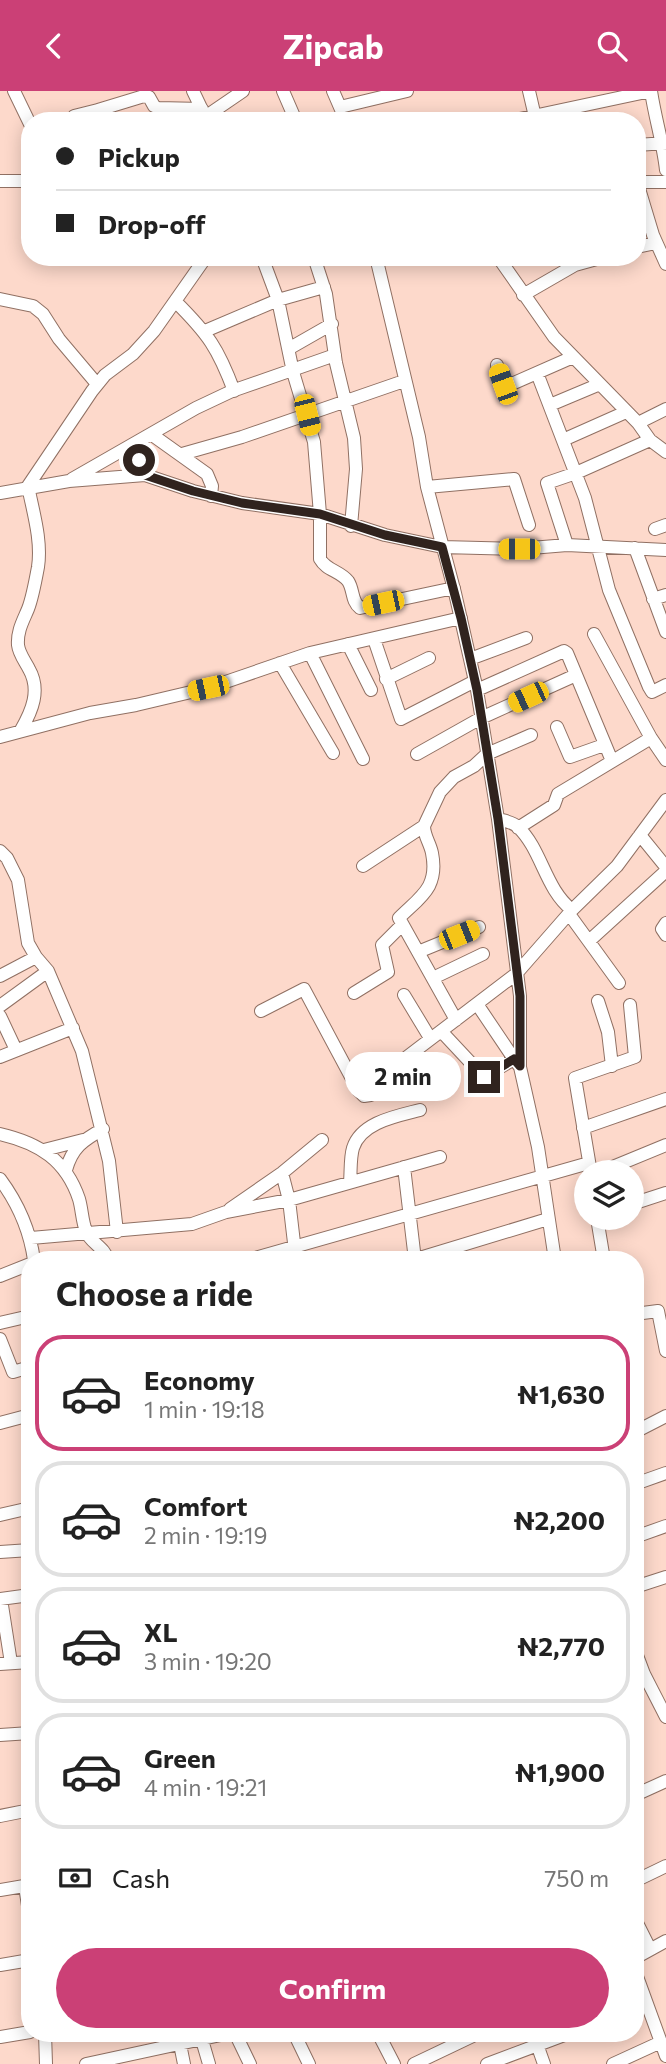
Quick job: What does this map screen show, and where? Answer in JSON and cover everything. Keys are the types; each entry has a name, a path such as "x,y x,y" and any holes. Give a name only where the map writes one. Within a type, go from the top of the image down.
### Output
{"street":[{"path":"14,91 24,112"},
{"path":"193,91 203,112"},
{"path":"211,112 243,91"},
{"path":"283,91 292,112"},
{"path":"333,91 342,112"},
{"path":"340,107 407,91"},
{"path":"529,91 534,112"},
{"path":"108,112 144,96 149,97 158,108 182,112"},
{"path":"569,112 655,97 659,134 665,143 666,170"},
{"path":"646,144 665,143"},
{"path":"0,181 21,181"},
{"path":"646,183 666,182"},
{"path":"646,211 666,264"},
{"path":"646,245 656,243"},
{"path":"21,730 32,711 34,683 18,646 19,633 29,607 39,549 28,486 97,384 133,354 155,331 200,266"},
{"path":"265,266 278,300 293,372 314,442 320,514 320,559 323,565 348,582 357,607 454,587"},
{"path":"317,266 332,324 335,355 354,438 356,469 351,526"},
{"path":"378,266 419,437 427,487 454,587 476,685 498,819 520,996 517,1063 538,1147 553,1251"},
{"path":"505,266 554,337 638,423 649,440 666,451"},
{"path":"523,295 564,266"},
{"path":"205,331 278,300 324,287"},
{"path":"0,306 0,299 33,306 43,314 59,339 97,384"},
{"path":"176,302 205,331 219,352 234,391"},
{"path":"290,348 332,324"},
{"path":"69,481 196,408 234,391 335,355"},
{"path":"497,365 506,386 573,357"},
{"path":"537,373 576,473 610,590 649,687 652,692 666,685"},
{"path":"182,454 243,437 404,381"},
{"path":"550,405 600,384"},
{"path":"638,423 666,409"},
{"path":"564,440 626,412"},
{"path":"150,434 207,474 212,486 211,495"},
{"path":"567,545 547,483 649,440"},
{"path":"133,446 145,475"},
{"path":"0,493 28,486 145,475 242,503 320,514 351,526 442,547 519,549 567,545 666,550"},
{"path":"427,487 514,479 529,525"},
{"path":"635,548 666,632"},
{"path":"653,599 666,595"},
{"path":"0,737 208,688 310,653 461,618"},
{"path":"594,634 651,738 666,760"},
{"path":"470,659 526,638"},
{"path":"374,639 401,719 476,685 564,651 612,761"},
{"path":"348,644 371,690"},
{"path":"310,653 363,759"},
{"path":"386,679 429,658"},
{"path":"280,663 333,753"},
{"path":"417,754 481,718 576,675"},
{"path":"557,727 570,757 604,745"},
{"path":"456,1020 399,918 422,899 433,874 432,853 424,826 440,792 454,777 487,754 531,735"},
{"path":"519,828 554,805 558,795 651,738"},
{"path":"261,1011 304,989 364,1096 373,1095 403,1060 516,974 570,912 617,866 666,800"},
{"path":"498,819 519,828 537,855 553,887 619,983"},
{"path":"363,866 424,826"},
{"path":"589,941 665,866 640,835"},
{"path":"0,851 7,858 18,880 29,943 48,971 82,1051 113,1179 117,1232"},
{"path":"666,923 662,929 666,935"},
{"path":"354,993 388,972 382,945 402,925"},
{"path":"418,952 479,927"},
{"path":"433,978 483,954"},
{"path":"0,976 36,957"},
{"path":"0,1006 48,971"},
{"path":"404,995 436,1035 484,1077 517,1063"},
{"path":"598,1001 608,1032 612,1066"},
{"path":"477,1004 517,1063"},
{"path":"591,1160 575,1078 635,1056 630,1005"},
{"path":"0,1016 16,1050"},
{"path":"0,1057 73,1028"},
{"path":"583,1128 666,1099"},
{"path":"350,1182 352,1150 358,1137 370,1126 420,1110"},
{"path":"44,1150 83,1140 103,1129"},
{"path":"0,1134 44,1150 66,1170 79,1198 87,1234 105,1251"},
{"path":"66,1170 74,1149 83,1140"},
{"path":"226,1212 282,1174 322,1140"},
{"path":"620,1160 666,1145"},
{"path":"31,1238 192,1224 226,1212 289,1200 440,1157"},
{"path":"404,1167 413,1251"},
{"path":"301,1251 408,1215 542,1177 574,1172"},
{"path":"282,1174 289,1200 295,1251"},
{"path":"0,1179 9,1191 31,1238 33,1251"},
{"path":"644,1200 666,1193"},
{"path":"443,1251 548,1219"},
{"path":"599,1230 602,1251"},
{"path":"0,1276 21,1268"},
{"path":"644,1313 662,1310 666,1351"},
{"path":"0,1323 21,1318"},
{"path":"0,1339 6,1374"},
{"path":"644,1427 666,1416"},
{"path":"0,1423 21,1417"},
{"path":"644,1481 666,1473"},
{"path":"0,1515 21,1510"},
{"path":"644,1534 666,1526"},
{"path":"0,1552 21,1551"},
{"path":"644,1584 666,1577"},
{"path":"5,1664 0,1599 21,1596"},
{"path":"644,1672 666,1717"},
{"path":"0,1735 21,1734"},
{"path":"644,1790 666,1781"},
{"path":"0,1816 21,1812"},
{"path":"644,1877 666,1866"},
{"path":"0,1891 21,1886"},
{"path":"644,1937 650,1949"},
{"path":"644,1953 666,1941"},
{"path":"0,1965 21,1961"},
{"path":"644,2012 666,2056"},
{"path":"0,2037 21,2034"},
{"path":"45,2042 46,2064"},
{"path":"86,2064 118,2061 191,2042"},
{"path":"203,2042 209,2064"},
{"path":"237,2042 250,2064"},
{"path":"299,2042 309,2064"},
{"path":"383,2042 394,2064"},
{"path":"414,2064 460,2042"},
{"path":"487,2064 531,2042"},
{"path":"536,2042 544,2064"},
{"path":"613,2064 661,2042"},
{"path":"180,2044 184,2064"}],"route":[{"path":"139,460 145,475 161,482 242,503 320,514 351,526 442,547 454,587 477,690 498,819 520,996 520,1066 514,1059 490,1076 484,1077"}]}
